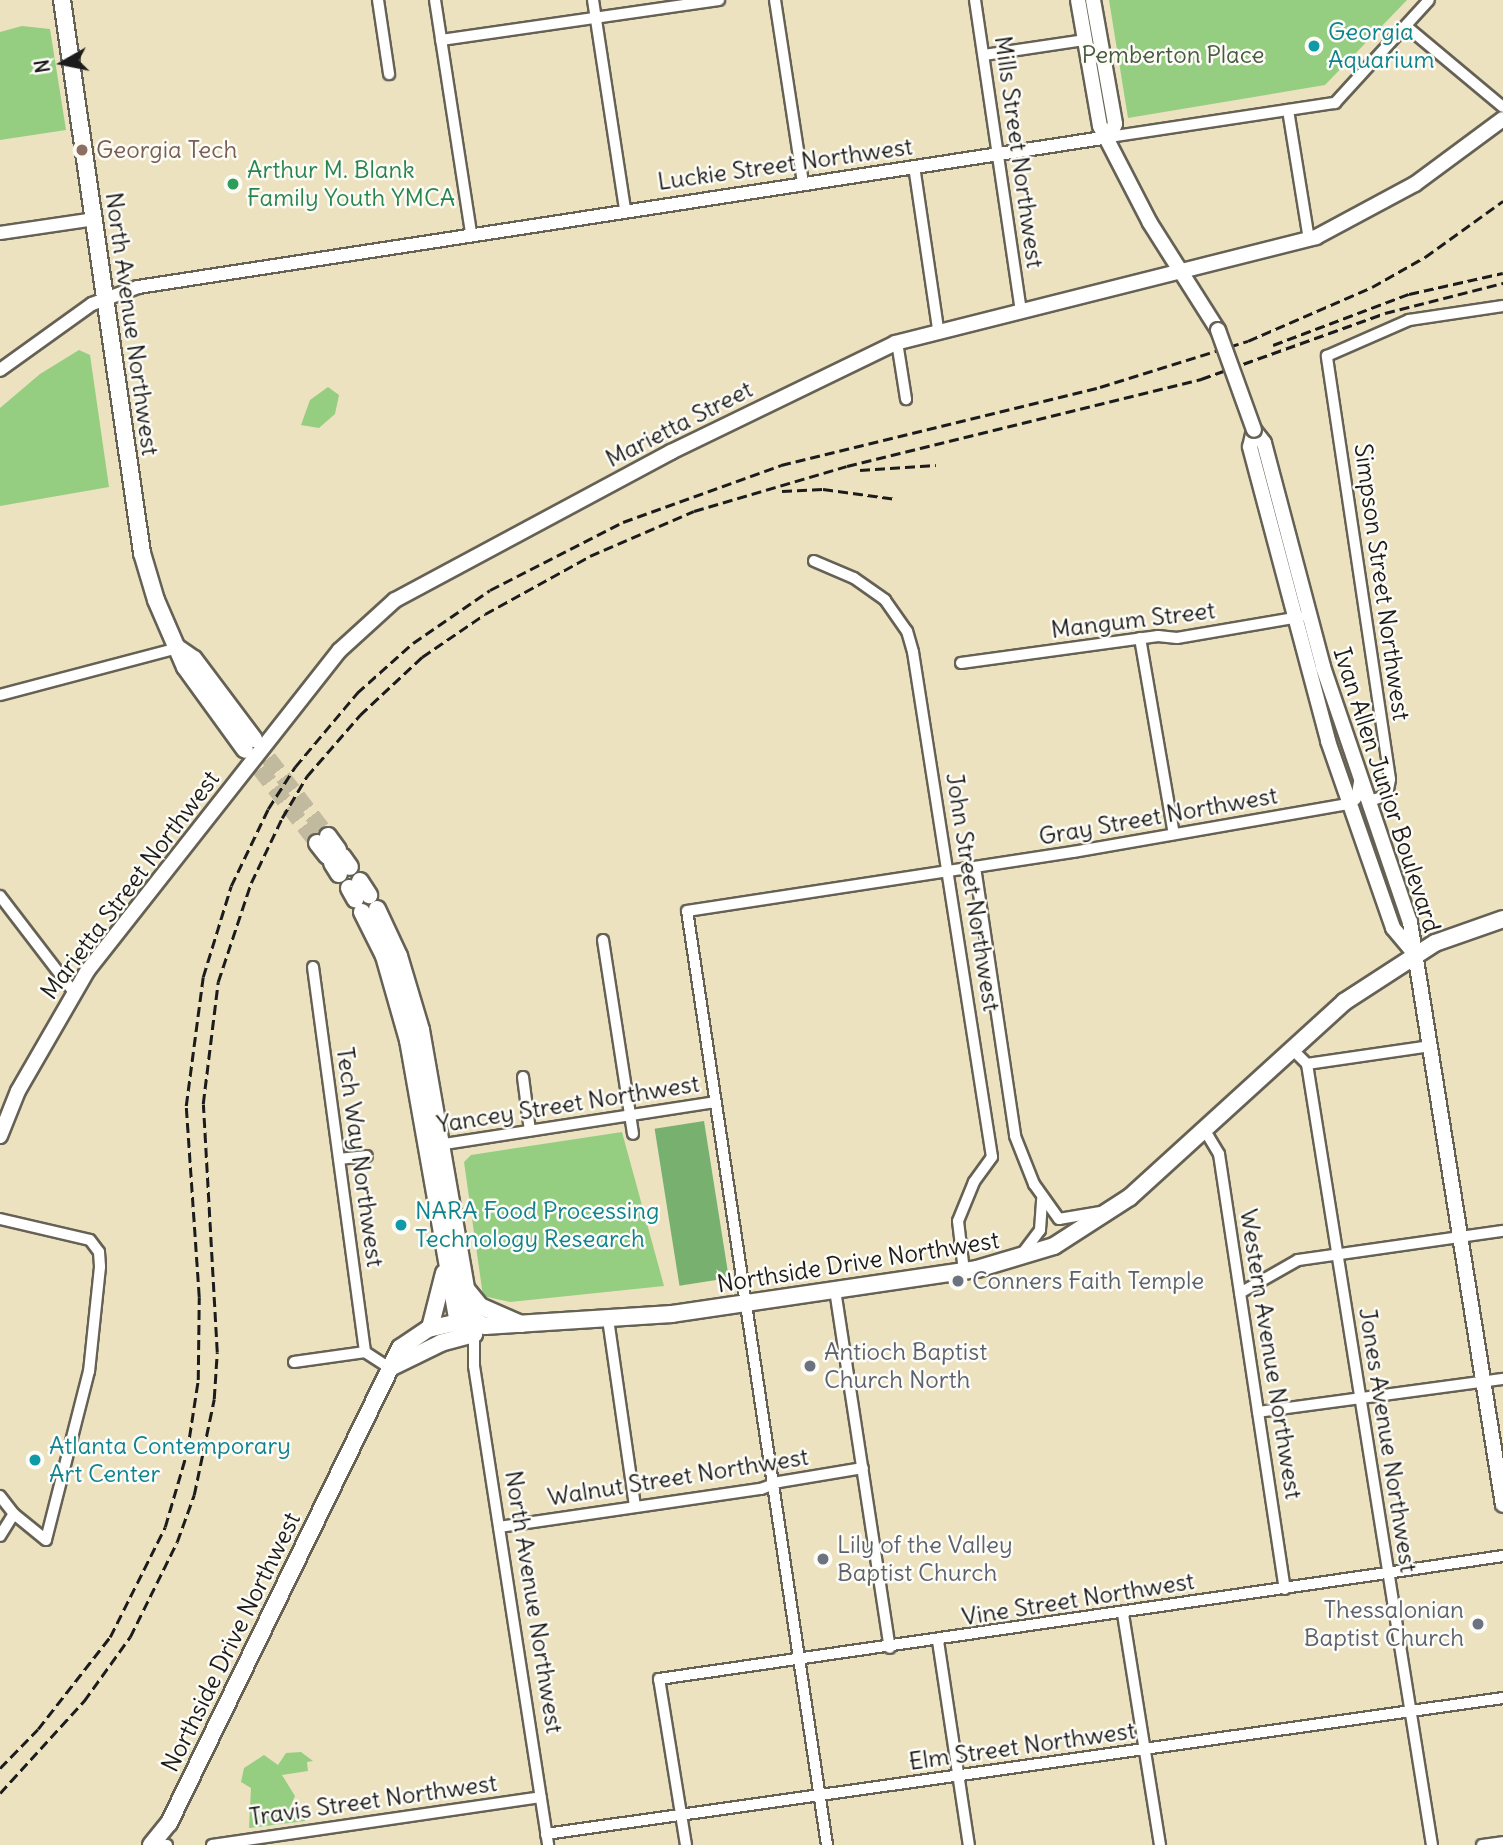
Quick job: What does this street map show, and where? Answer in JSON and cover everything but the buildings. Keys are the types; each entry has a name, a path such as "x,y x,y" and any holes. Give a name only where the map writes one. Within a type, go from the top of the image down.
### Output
{"main road":[{"name":"North Avenue Northwest","path":"62,0 142,553 156,600 202,693 256,744"},
{"name":"Ivan Allen Junior Boulevard","path":"1078,0 1097,117 1150,223 1218,330 1254,430 1264,443 1301,617 1348,804 1393,928 1416,955"},
{"name":"Ivan Allen Junior Boulevard","path":"1093,0 1115,124 1109,137"},
{"path":"1181,271 1309,239 1415,184 1503,119"},
{"name":"Marietta Street","path":"256,744 340,650 414,588 671,452 897,342 938,329 1181,271"},
{"name":"Ivan Allen Junior Boulevard","path":"1301,617 1370,801 1410,922 1416,955"},
{"name":"Marietta Street Northwest","path":"0,1136 18,1091 74,991 256,744"},
{"name":"North Avenue Northwest","path":"362,897 416,1004 446,1252 469,1328"},
{"name":"Northside Drive Northwest","path":"151,1845 169,1823 400,1348 430,1328 608,1319 835,1290 964,1271 1017,1260 1076,1235 1115,1208 1344,1002 1416,955 1503,919"},
{"path":"1416,955 1503,1505"},
{"name":"North Avenue Northwest","path":"435,1146 466,1286 469,1328"},
{"path":"430,1328 442,1295 446,1252"},
{"path":"466,1286 480,1306 521,1324"},
{"name":"Northside Drive Northwest","path":"390,1368 469,1328"},
{"name":"Northside Drive Northwest","path":"166,1845 169,1823"}],"street":[{"path":"378,0 389,74"},
{"path":"435,0 471,232"},
{"path":"593,0 625,209"},
{"path":"441,40 719,0"},
{"path":"775,0 803,182"},
{"name":"Mills Street Northwest","path":"975,0 1021,310"},
{"name":"Luckie Street Northwest","path":"104,297 263,264 1326,106 1343,97 1429,0"},
{"path":"1406,26 1503,107"},
{"path":"984,55 1084,40"},
{"path":"1288,110 1309,239"},
{"path":"914,166 938,329"},
{"path":"0,233 95,219"},
{"path":"0,370 104,297"},
{"name":"Simpson Street Northwest","path":"1370,801 1387,795 1390,779 1327,356 1409,320 1503,306"},
{"path":"897,342 906,399"},
{"name":"John Street Northwest","path":"814,561 868,587 897,612 907,631 949,870 992,1157 974,1182 958,1221 964,1271"},
{"name":"Mangum Street","path":"961,663 1140,638 1177,638 1301,617"},
{"path":"1140,638 1174,834"},
{"path":"0,695 178,648"},
{"path":"1348,804 1360,789 1358,768"},
{"name":"Gray Street Northwest","path":"715,1102 687,911 975,867 1348,804"},
{"path":"975,867 1015,1136 1042,1199 1059,1219 1065,1220 1115,1208"},
{"path":"0,896 74,991"},
{"path":"603,940 633,1133"},
{"name":"Tech Way Northwest","path":"313,967 365,1352"},
{"path":"1291,1048 1307,1064 1431,1046"},
{"name":"Jones Avenue Northwest","path":"1307,1064 1432,1845"},
{"path":"523,1077 530,1131"},
{"path":"715,1102 796,1660 827,1845"},
{"name":"Yancey Street Northwest","path":"435,1146 715,1102"},
{"name":"Western Avenue Northwest","path":"1204,1129 1219,1154 1285,1589"},
{"path":"339,1159 367,1156"},
{"path":"1017,1260 1039,1233 1042,1199"},
{"path":"0,1219 90,1240 99,1252 89,1371 46,1540 14,1514 0,1496"},
{"path":"1240,1293 1285,1265 1337,1253 1503,1231"},
{"path":"835,1290 890,1647"},
{"path":"608,1319 635,1507"},
{"name":"North Avenue Northwest","path":"469,1328 547,1840"},
{"path":"294,1362 365,1352 390,1368"},
{"path":"1258,1412 1503,1379"},
{"name":"Walnut Street Northwest","path":"499,1527 863,1468"},
{"path":"0,1536 14,1514"},
{"name":"Vine Street Northwest","path":"681,1815 659,1679 938,1641 1503,1556"},
{"path":"1123,1614 1160,1845"},
{"path":"938,1641 969,1845"},
{"name":"Elm Street Northwest","path":"547,1840 681,1815 819,1794 1503,1698"},
{"name":"Travis Street Northwest","path":"212,1845 541,1797"},
{"path":"681,1815 686,1845"},
{"path":"1482,1845 1503,1842"}],"green space":[{"name":"Pemberton Place","path":"1109,0 1407,0 1325,85 1128,118"},
{"path":"22,26 50,29 66,130 0,140 0,32"},
{"path":"79,350 90,355 109,487 0,506 0,408 40,374"},
{"path":"328,387 339,395 335,414 319,428 301,425 310,400"},
{"path":"704,1121 729,1278 679,1286 655,1129"},
{"path":"622,1132 664,1286 510,1302 483,1296 464,1162 471,1155"},
{"path":"301,1752 313,1761 307,1762 308,1771 282,1775 295,1796 289,1810 304,1811 305,1821 249,1828 251,1788 241,1782 244,1768 264,1755 278,1765 286,1753"}],"tunnel":[{"path":"254,739 328,836"},
{"path":"245,750 317,843"}],"railway":[{"path":"0,1768 38,1729 110,1637 165,1527 187,1452 198,1380 199,1297 186,1106 203,977 231,886 268,809 295,767 357,693 413,643 490,590 623,522 781,465 1100,387 1248,341 1372,287 1425,257 1503,201"},
{"path":"1273,345 1409,294 1503,273"},
{"path":"0,1793 84,1701 130,1637 177,1542 194,1495 214,1399 217,1352 203,1104 218,982 251,883 282,818 307,776 360,715 422,657 485,614 590,556 694,511 847,466 1201,379 1385,313 1503,283"},
{"path":"860,470 936,465"},
{"path":"782,491 823,489 896,499"}],"place":[{"name":"Georgia Aquarium","path":"1314,46"},
{"name":"Georgia Tech","path":"82,150"},
{"name":"Arthur M. Blank Family Youth YMCA","path":"233,184"},
{"name":"NARA Food Processing Technology Research","path":"401,1225"},
{"name":"Conners Faith Temple","path":"958,1281"},
{"name":"Antioch Baptist Church North","path":"810,1366"},
{"name":"Atlanta Contemporary Art Center","path":"35,1460"},
{"name":"Lily of the Valley Baptist Church","path":"823,1559"},
{"name":"Thessalonian Baptist Church","path":"1478,1624"}]}
